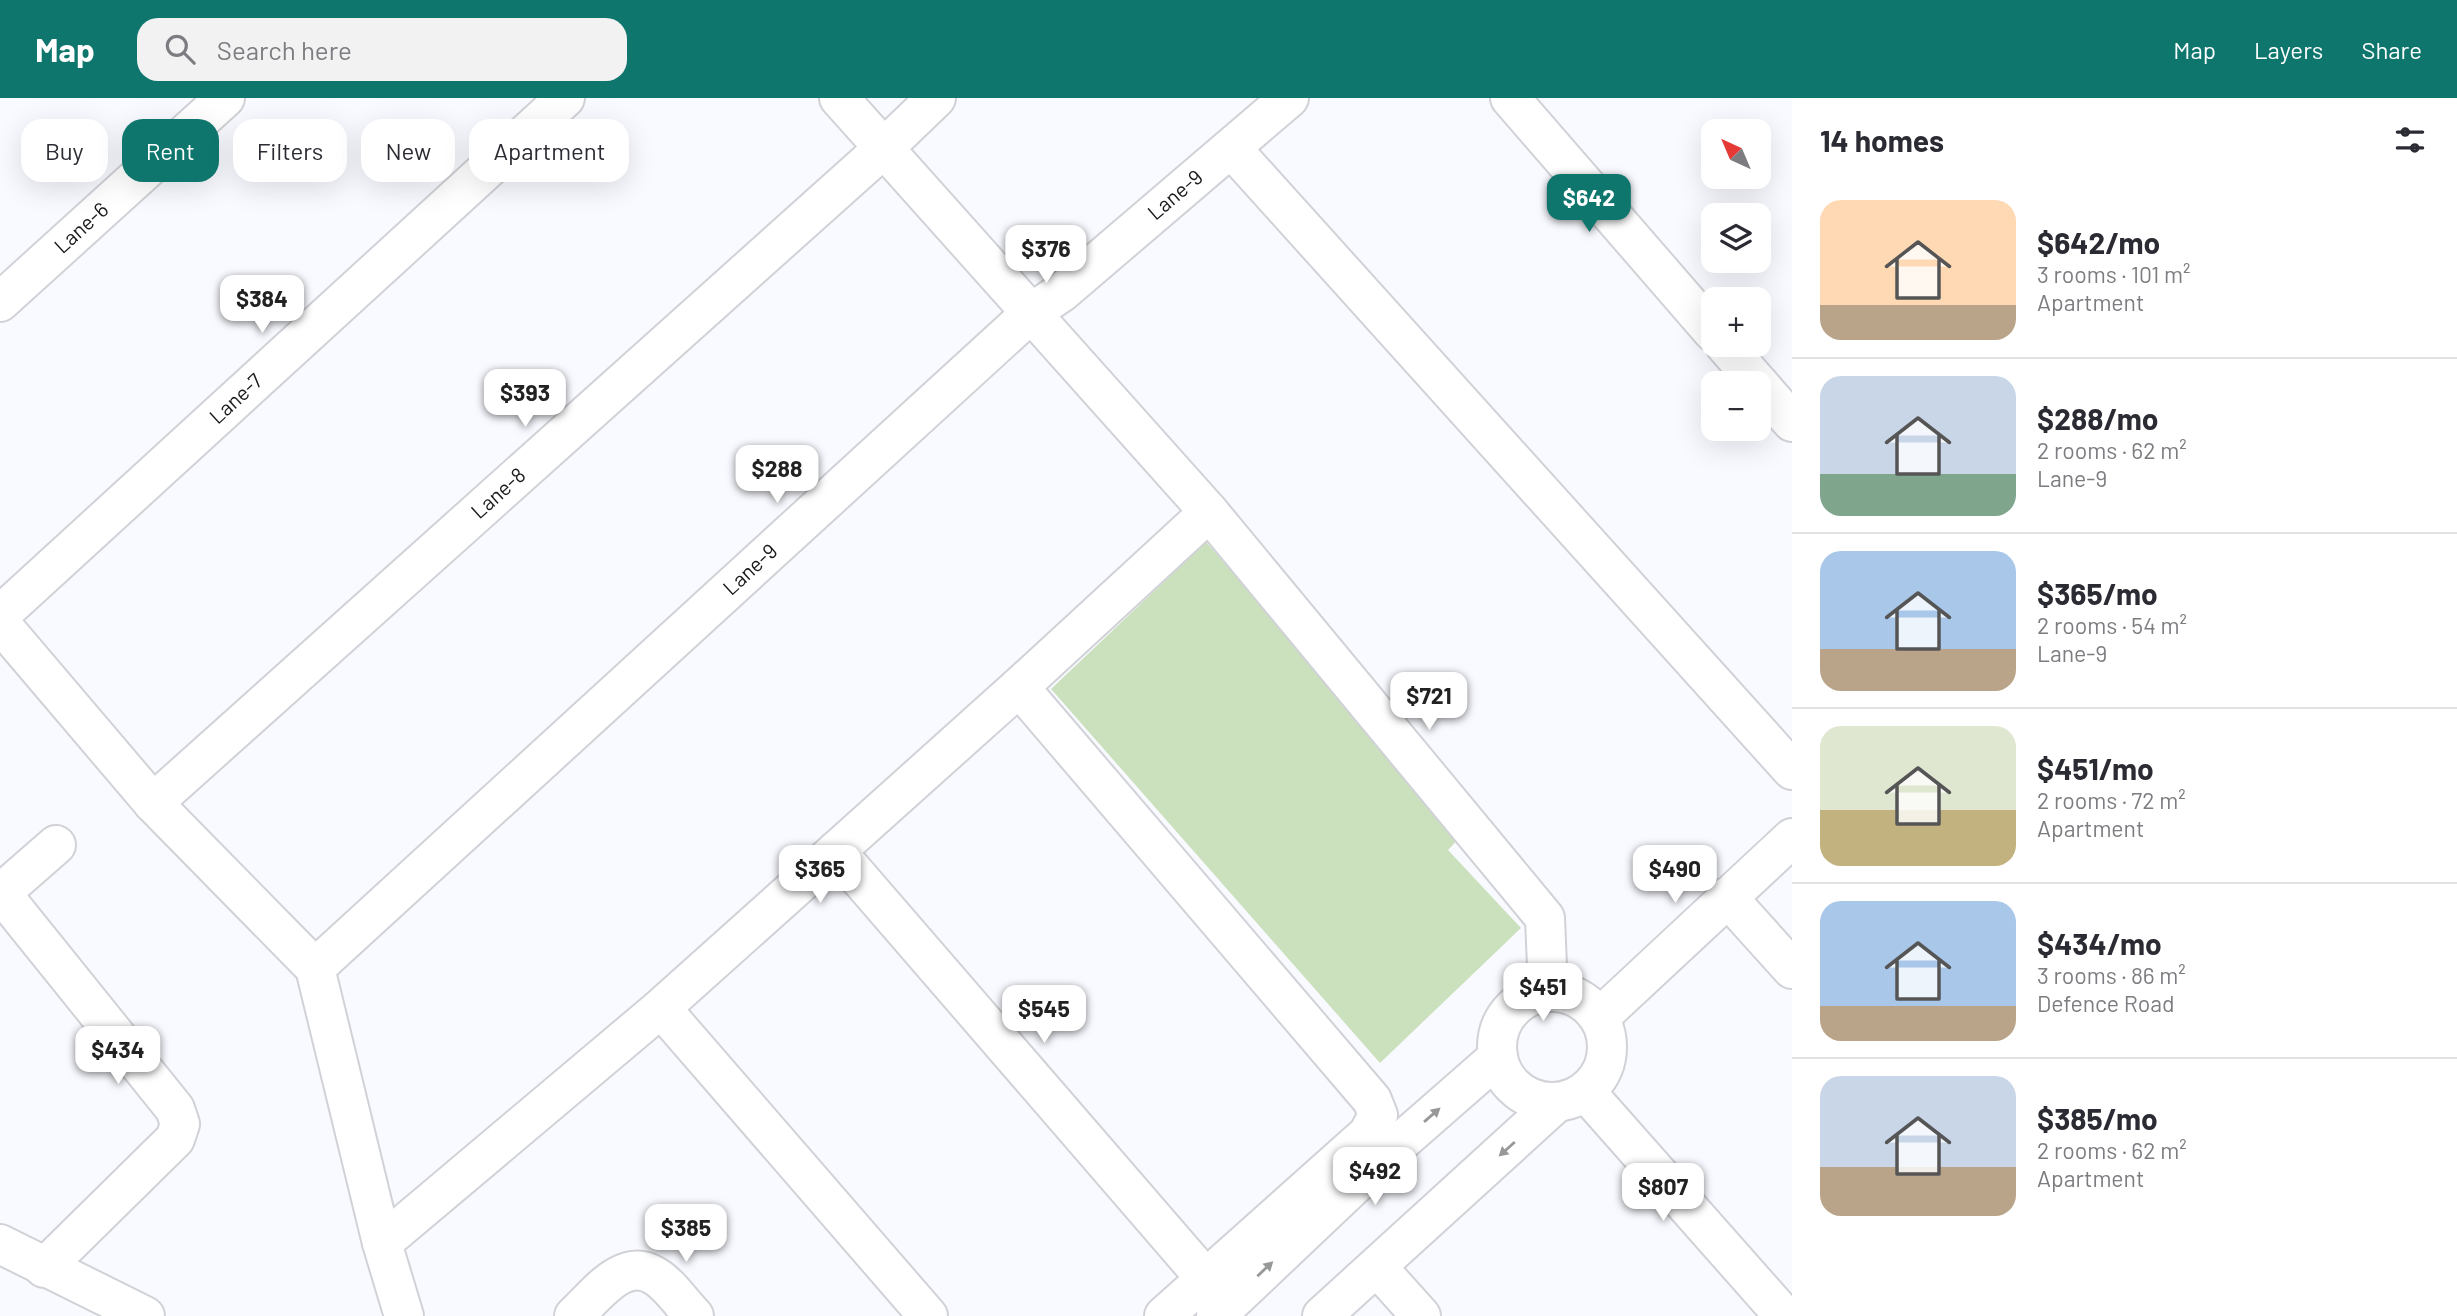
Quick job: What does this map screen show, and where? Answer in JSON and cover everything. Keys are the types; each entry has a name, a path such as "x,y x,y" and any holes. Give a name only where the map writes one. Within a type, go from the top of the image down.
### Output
{"street":[{"name":"Lane-6","path":"0,302 225,98"},
{"name":"Lane-7","path":"0,615 565,98"},
{"path":"839,98 1209,512 1545,918 1548,991"},
{"name":"Lane-8","path":"153,803 884,148 936,98"},
{"name":"Lane-9","path":"315,968 1031,313 1062,292 1289,98"},
{"path":"1510,98 1701,318"},
{"path":"1232,149 1792,770"},
{"path":"1735,357 1747,371"},
{"path":"1771,399 1792,422"},
{"path":"382,1242 661,1008 1209,512"},
{"path":"0,623 153,803 315,968 382,1242 404,1316"},
{"path":"1018,687 1372,1100 1378,1115 1368,1134 1164,1316"},
{"path":"1600,1017 1792,838"},
{"path":"44,1268 175,1139 180,1125 175,1110 1,894 55,845"},
{"path":"836,851 1206,1279"},
{"path":"1727,897 1792,969"},
{"path":"1322,1316 1571,1096 1597,1079 1605,1065 1608,1049 1606,1032 1600,1017 1590,1005 1564,992 1533,994 1519,1002 1508,1013 1499,1034 1498,1057 1503,1073 1512,1086 1540,1101 1571,1096"},
{"path":"661,1008 928,1316"},
{"path":"1216,1316 1386,1155 1498,1057"},
{"path":"1571,1096 1784,1316"},
{"path":"0,1244 117,1311"},
{"path":"1377,1267 1421,1316"},
{"path":"574,1316 619,1274 639,1269 657,1277 694,1316"}],"green space":[{"path":"1206,542 1463,834 1448,850 1521,928 1380,1063 1051,689"}]}
